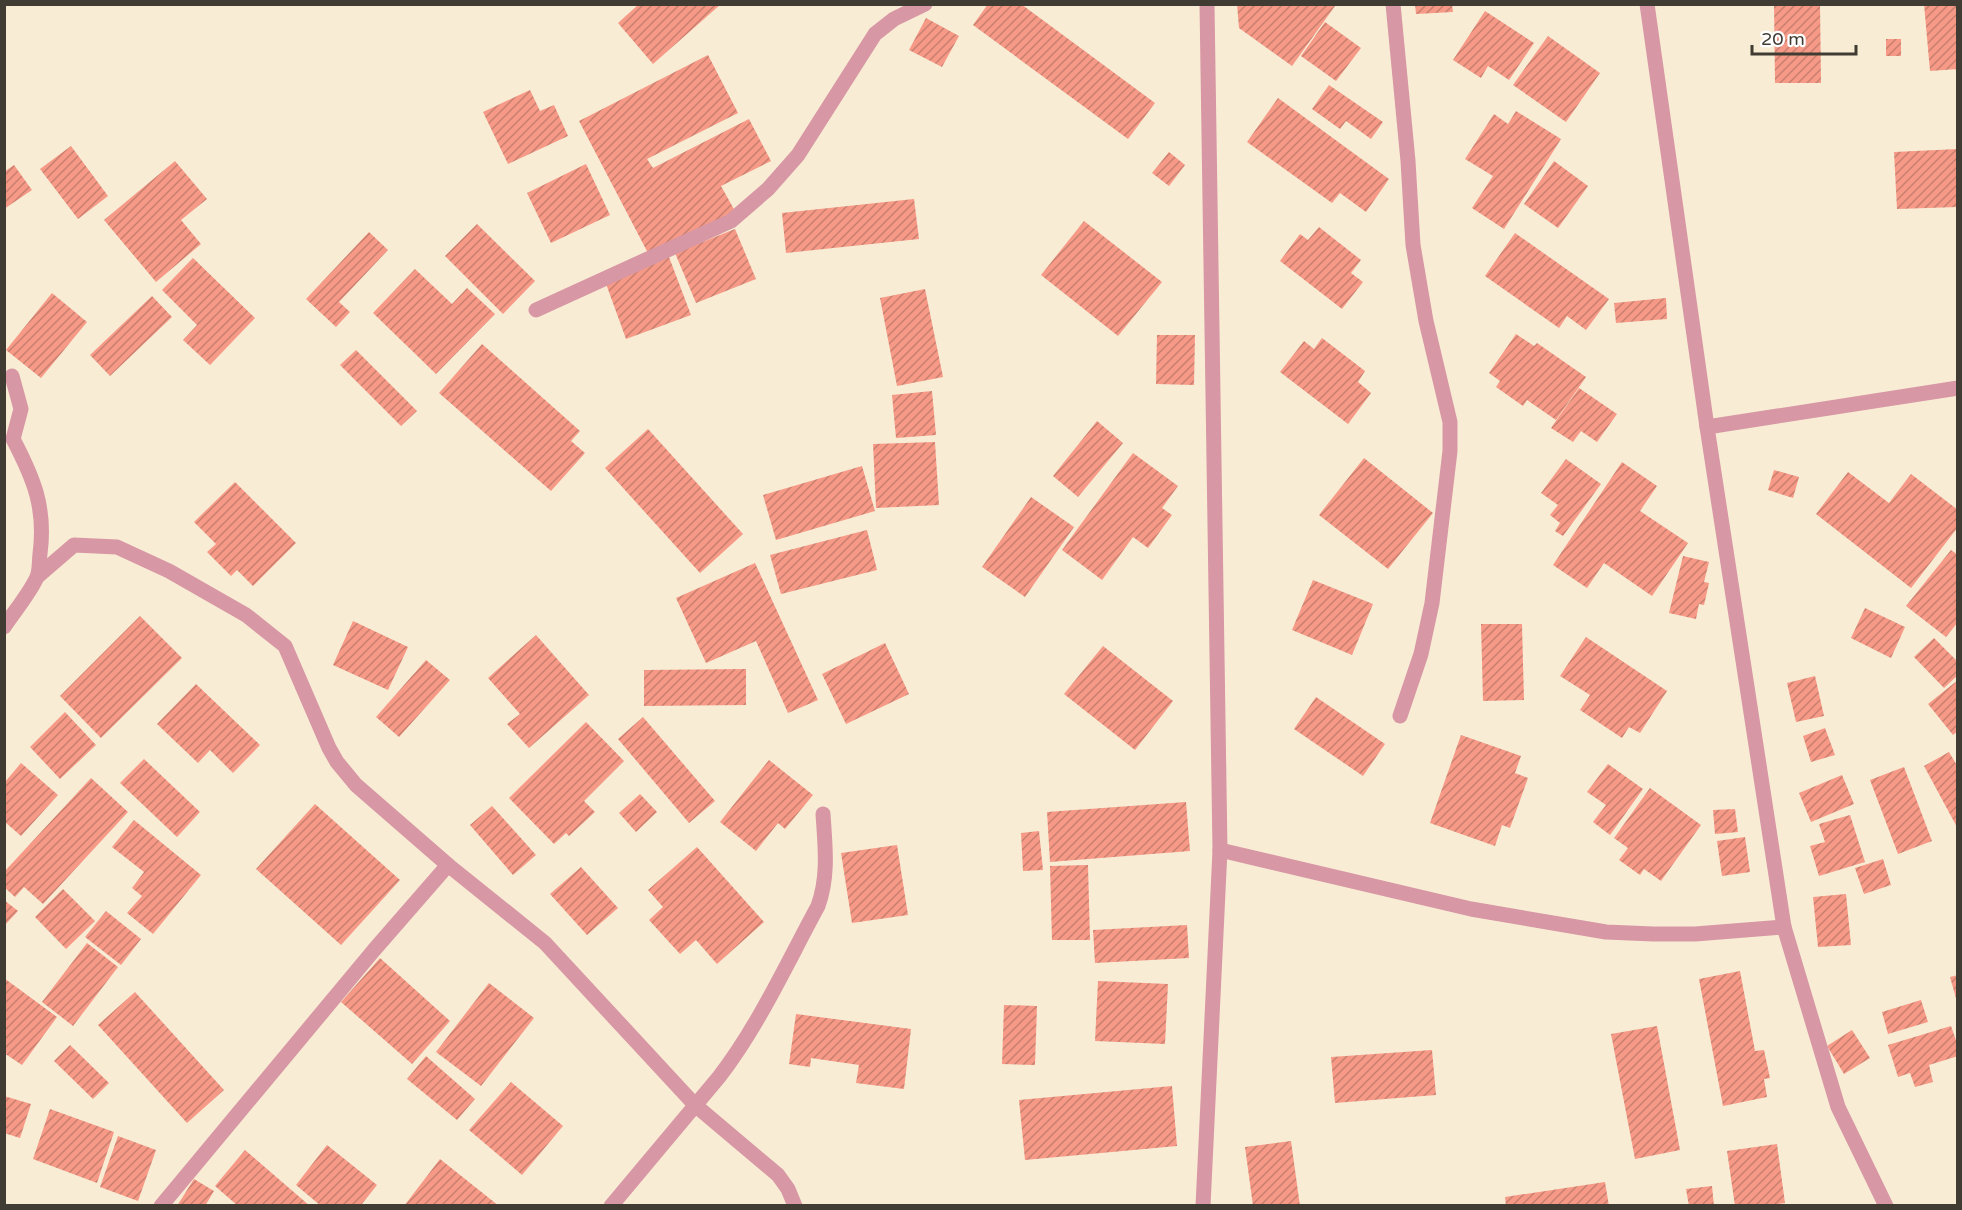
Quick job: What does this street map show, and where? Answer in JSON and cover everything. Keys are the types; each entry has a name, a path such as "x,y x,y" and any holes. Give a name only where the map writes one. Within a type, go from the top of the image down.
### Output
{"street":[{"path":"536,310 731,221 768,189 798,155 874,34 894,19 925,4"},
{"path":"1203,1206 1220,850 1207,4"},
{"path":"1393,4 1408,161 1413,245 1426,321 1445,400 1450,432 1450,451 1432,603 1421,654 1400,716"},
{"path":"1647,4 1707,427 1784,927 1838,1107 1886,1206"},
{"path":"12,376 21,409 13,440 28,468 38,495 42,519 38,576"},
{"path":"1707,427 1958,388"},
{"path":"4,627 38,576 74,545 117,547 169,572 246,615 285,646 324,737 337,762 356,785 448,865 545,943 695,1105 778,1175 788,1189 795,1206"},
{"path":"611,1206 735,1057 818,906 826,877 823,814"},
{"path":"1220,850 1471,909 1606,932 1695,934 1784,927"},
{"path":"161,1206 374,950 448,865"}],"building":[{"path":"639,4 721,4 653,64 618,23"},
{"path":"988,4 1021,4 1155,103 1128,139 973,25"},
{"path":"1237,4 1333,4 1335,6 1292,66 1239,28"},
{"path":"1415,4 1452,4 1453,12 1416,14"},
{"path":"1774,4 1820,4 1821,83 1775,83"},
{"path":"1924,4 1958,4 1958,69 1930,71"},
{"path":"1485,11 1534,43 1509,80 1488,66 1481,78 1453,60"},
{"path":"926,18 959,36 942,67 909,50"},
{"path":"1325,22 1361,48 1336,81 1301,56"},
{"path":"1548,36 1600,73 1566,122 1513,85"},
{"path":"1886,39 1901,39 1901,56 1886,56"},
{"path":"708,55 738,113 647,159 653,168 749,119 771,161 721,186 735,211 649,255 579,121"},
{"path":"1329,85 1383,122 1371,139 1346,121 1340,129 1312,109"},
{"path":"530,90 540,111 554,105 568,136 508,164 483,112"},
{"path":"1278,98 1389,179 1366,212 1340,193 1332,203 1247,142"},
{"path":"1516,111 1561,139 1504,229 1472,208 1493,176 1465,159 1494,114 1508,124"},
{"path":"71,146 108,196 78,219 40,169"},
{"path":"1958,149 1958,207 1897,209 1894,152"},
{"path":"1169,152 1185,165 1169,186 1152,173"},
{"path":"175,161 207,199 181,220 201,244 156,282 104,220"},
{"path":"1554,161 1588,186 1558,228 1524,204"},
{"path":"586,164 610,215 551,243 527,193"},
{"path":"14,165 32,190 4,209 4,172"},
{"path":"914,199 919,239 786,253 782,213"},
{"path":"1084,221 1162,282 1118,336 1041,275"},
{"path":"477,224 535,281 503,314 445,256"},
{"path":"1319,227 1361,260 1351,273 1363,282 1342,309 1280,261 1300,234 1308,240"},
{"path":"735,229 756,279 696,303 675,253"},
{"path":"369,232 388,250 339,302 350,312 336,327 306,299"},
{"path":"1515,233 1609,299 1586,330 1567,316 1559,328 1485,276"},
{"path":"669,257 691,315 626,339 605,281"},
{"path":"193,258 255,318 210,365 183,340 197,325 162,290"},
{"path":"415,269 452,304 467,288 495,314 436,374 373,313"},
{"path":"925,289 943,377 897,386 880,298"},
{"path":"52,293 87,322 41,378 6,350"},
{"path":"152,296 172,317 110,376 90,355"},
{"path":"1666,298 1667,319 1616,323 1614,303"},
{"path":"1516,334 1534,346 1537,343 1586,377 1556,420 1527,400 1523,406 1496,387 1500,381 1489,373"},
{"path":"1157,335 1195,335 1194,385 1156,384"},
{"path":"1322,338 1365,371 1358,382 1371,393 1348,424 1280,372 1304,341 1314,349"},
{"path":"482,344 580,431 571,441 585,453 551,491 439,393"},
{"path":"356,350 417,411 401,426 340,365"},
{"path":"1579,388 1617,414 1597,442 1581,431 1573,442 1551,428"},
{"path":"932,391 936,435 896,438 892,395"},
{"path":"1097,421 1123,443 1078,497 1053,476"},
{"path":"648,429 743,534 700,573 605,468"},
{"path":"935,442 939,505 876,508 873,444"},
{"path":"1133,453 1178,486 1162,508 1172,515 1148,548 1133,537 1102,580 1062,550"},
{"path":"1364,458 1433,513 1388,569 1319,515"},
{"path":"1566,459 1601,484 1563,536 1555,531 1560,523 1550,515 1558,505 1541,493"},
{"path":"1622,462 1657,486 1640,511 1688,543 1652,596 1604,563 1587,588 1553,565"},
{"path":"862,466 875,511 776,540 763,495"},
{"path":"1774,470 1799,477 1793,498 1768,490"},
{"path":"1848,472 1889,503 1911,474 1958,510 1958,527 1911,588 1816,514"},
{"path":"235,482 296,543 253,586 237,570 231,576 207,552 216,544 194,522"},
{"path":"1031,497 1074,527 1025,597 982,567"},
{"path":"867,530 877,570 781,594 770,555"},
{"path":"1951,550 1958,555 1958,622 1946,637 1906,606"},
{"path":"1683,556 1709,562 1704,582 1709,583 1704,605 1699,604 1696,619 1669,613"},
{"path":"755,563 818,700 788,713 756,641 706,663 676,598"},
{"path":"1313,580 1373,604 1352,655 1292,630"},
{"path":"1865,608 1905,627 1891,658 1851,638"},
{"path":"140,616 182,658 101,738 60,696"},
{"path":"353,621 408,647 388,690 333,665"},
{"path":"1481,624 1522,624 1524,700 1483,701"},
{"path":"536,635 589,695 529,748 507,724 520,714 488,678"},
{"path":"1586,637 1667,691 1640,733 1629,727 1622,738 1580,710 1590,695 1560,676"},
{"path":"1934,638 1958,662 1958,675 1944,688 1914,657"},
{"path":"885,643 909,694 846,724 822,674"},
{"path":"1103,646 1173,701 1135,750 1064,694"},
{"path":"426,660 450,680 399,737 376,717"},
{"path":"746,669 746,705 644,706 644,670"},
{"path":"1815,676 1824,716 1796,722 1787,683"},
{"path":"1958,680 1958,731 1953,735 1928,704"},
{"path":"196,684 260,745 233,773 210,750 198,763 157,724"},
{"path":"1316,697 1385,744 1363,776 1294,729"},
{"path":"65,712 96,745 60,779 30,747"},
{"path":"643,717 715,801 689,823 618,739"},
{"path":"586,722 624,761 584,801 595,812 569,836 566,833 554,844 509,798"},
{"path":"1825,728 1835,755 1811,762 1803,736"},
{"path":"1461,735 1521,756 1515,773 1528,778 1510,828 1502,825 1495,846 1430,823"},
{"path":"1949,752 1958,767 1958,829 1924,766"},
{"path":"144,759 200,812 177,837 120,783"},
{"path":"769,760 813,795 785,829 778,823 756,851 720,822"},
{"path":"21,763 58,795 21,836 5,822 5,782"},
{"path":"1608,764 1643,789 1610,835 1593,822 1606,805 1587,792"},
{"path":"1904,767 1932,841 1898,854 1870,780"},
{"path":"1842,775 1854,804 1811,822 1799,793"},
{"path":"91,778 128,812 43,904 24,887 15,897 4,887 4,872"},
{"path":"1650,788 1701,825 1661,881 1644,869 1640,875 1619,860 1628,848 1614,838"},
{"path":"640,794 657,812 636,832 619,813"},
{"path":"1186,802 1190,851 1050,862 1047,812"},
{"path":"315,804 400,880 341,945 256,869"},
{"path":"492,806 536,855 513,875 470,825"},
{"path":"1735,809 1738,832 1715,834 1713,810"},
{"path":"1850,815 1865,862 1819,876 1810,846 1825,842 1819,824"},
{"path":"134,820 201,875 153,934 127,913 142,896 132,888 144,872 112,847"},
{"path":"1039,831 1043,870 1023,871 1021,833"},
{"path":"1745,837 1750,872 1722,876 1717,841"},
{"path":"897,845 908,915 852,923 841,853"},
{"path":"697,847 764,922 717,964 696,940 680,954 649,920 663,907 648,890"},
{"path":"1883,859 1891,885 1864,894 1855,868"},
{"path":"1088,865 1090,940 1052,940 1050,866"},
{"path":"581,867 618,908 587,935 550,894"},
{"path":"63,889 95,921 66,949 35,917"},
{"path":"1846,894 1851,945 1818,947 1813,897"},
{"path":"4,900 18,911 4,926"},
{"path":"106,911 141,939 121,965 85,937"},
{"path":"1187,925 1189,958 1095,963 1093,930"},
{"path":"87,943 118,967 73,1026 42,1002"},
{"path":"380,958 450,1021 412,1064 341,1002"},
{"path":"1740,971 1755,1051 1764,1050 1770,1078 1764,1079 1767,1097 1723,1106 1699,979"},
{"path":"1958,975 1958,1002 1957,1002 1950,977"},
{"path":"4,978 57,1017 22,1065 4,1053"},
{"path":"1098,981 1168,984 1165,1044 1095,1041"},
{"path":"489,983 534,1018 481,1086 436,1052"},
{"path":"135,992 224,1090 187,1123 98,1025"},
{"path":"1921,1000 1928,1022 1888,1034 1882,1012"},
{"path":"1004,1005 1037,1006 1035,1065 1002,1064"},
{"path":"796,1014 911,1029 904,1089 856,1083 859,1065 811,1058 810,1067 789,1064"},
{"path":"1657,1026 1680,1150 1635,1159 1611,1034"},
{"path":"1951,1026 1958,1046 1958,1056 1929,1065 1933,1082 1915,1087 1910,1073 1898,1077 1888,1045"},
{"path":"1852,1030 1870,1058 1844,1074 1827,1046"},
{"path":"70,1045 109,1083 93,1099 54,1061"},
{"path":"1432,1050 1436,1095 1335,1103 1331,1057"},
{"path":"426,1056 475,1099 457,1120 407,1079"},
{"path":"511,1082 563,1126 522,1175 469,1130"},
{"path":"1172,1086 1177,1146 1025,1160 1019,1100"},
{"path":"4,1096 31,1104 20,1138 4,1133"},
{"path":"50,1109 114,1132 97,1183 33,1159"},
{"path":"118,1136 156,1150 138,1201 100,1187"},
{"path":"1291,1141 1300,1206 1253,1206 1245,1147"},
{"path":"1777,1144 1785,1203 1735,1206 1727,1151"},
{"path":"327,1145 377,1185 362,1204 364,1206 321,1206 296,1185"},
{"path":"245,1150 310,1206 238,1206 215,1186"},
{"path":"440,1159 499,1206 404,1206"},
{"path":"194,1179 214,1191 205,1206 177,1206"},
{"path":"1605,1182 1609,1206 1506,1206 1505,1197"},
{"path":"1712,1186 1714,1206 1689,1206 1686,1189"}]}
